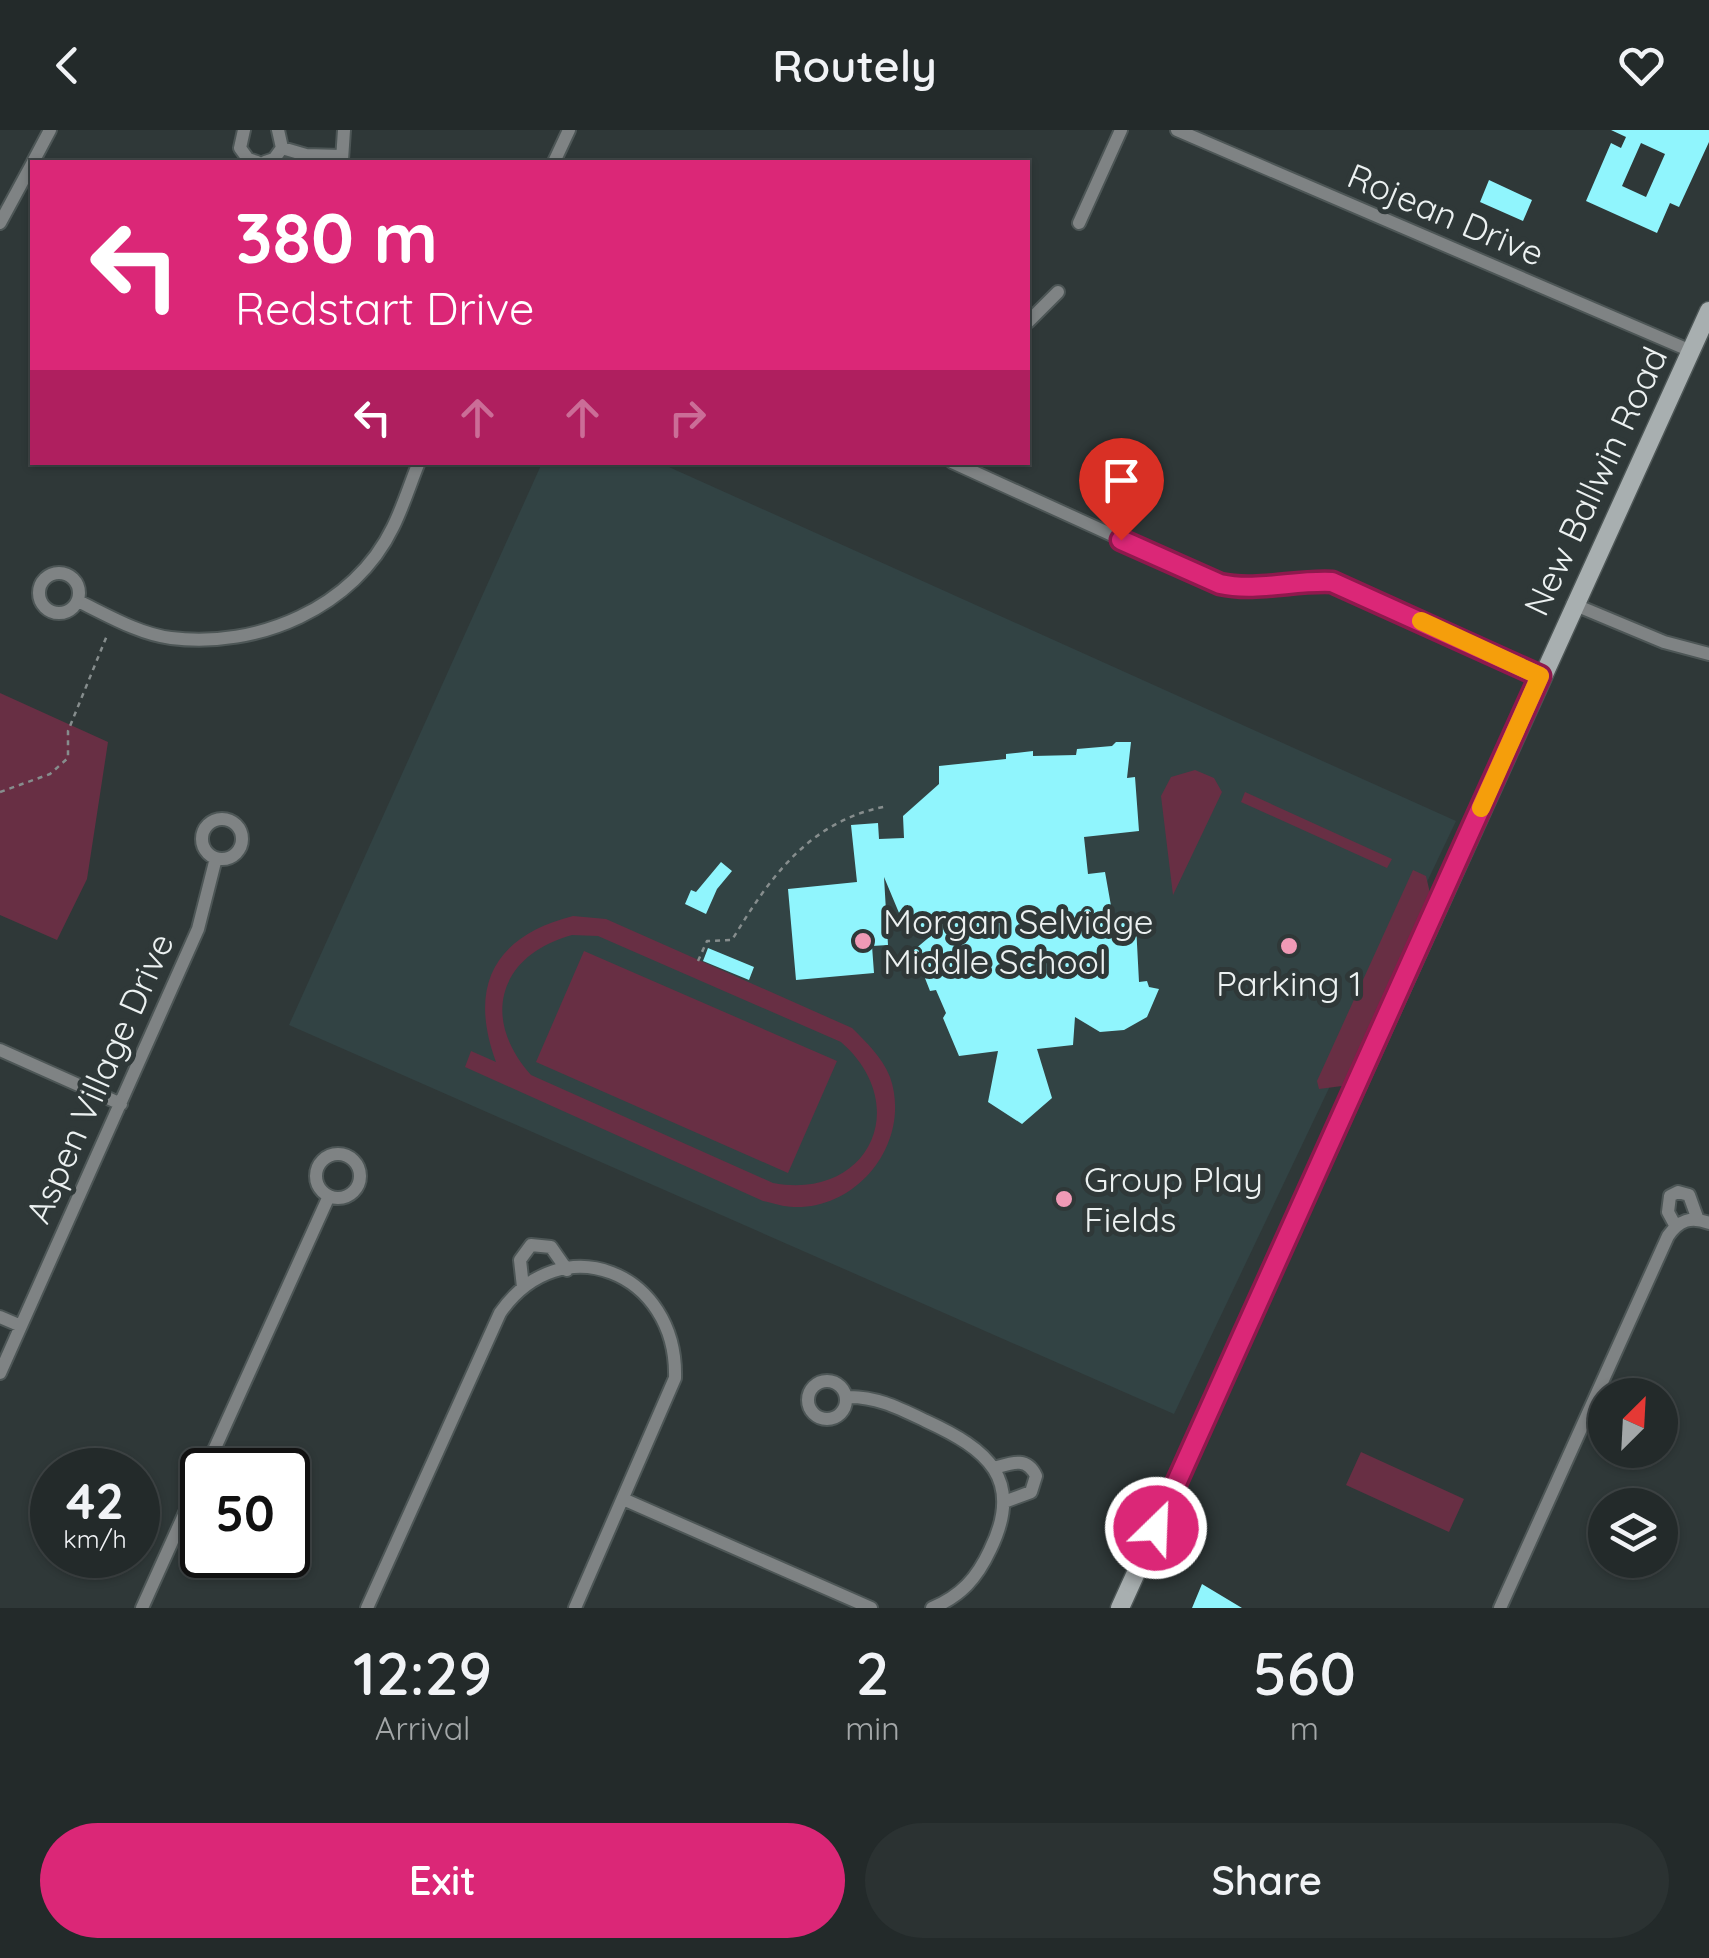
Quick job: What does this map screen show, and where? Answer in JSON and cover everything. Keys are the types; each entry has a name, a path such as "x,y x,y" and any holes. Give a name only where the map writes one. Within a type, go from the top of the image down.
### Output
{"main road":[{"name":"New Ballwin Road","path":"1120,1608 1709,310"}],"street":[{"path":"244,130 240,148 255,160"},
{"path":"271,160 282,148 278,130"},
{"path":"282,148 342,159 344,130"},
{"path":"555,160 569,130"},
{"path":"1079,222 1121,130"},
{"name":"Rojean Drive","path":"1177,130 1691,351"},
{"path":"34,160 45,132"},
{"path":"0,224 30,169"},
{"path":"1030,320 1058,292"},
{"path":"78,602 170,638 221,638 278,626 324,606 359,573 392,530 417,465"},
{"path":"960,465 1220,584 1234,587 1306,580 1332,582 1540,676"},
{"path":"1574,604 1664,642 1709,654"},
{"name":"Aspen Village Drive","path":"0,1372 198,929 216,858"},
{"path":"0,1050 121,1104"},
{"path":"1678,1192 1689,1195 1704,1221 1675,1226 1668,1212 1670,1196 1678,1192"},
{"path":"215,1448 328,1196"},
{"path":"1500,1608 1675,1226"},
{"path":"523,1287 520,1260 531,1245 551,1247 567,1270"},
{"path":"368,1608 500,1314 523,1287 541,1276 590,1268 615,1274 637,1287 654,1304 669,1327 676,1352 675,1378 575,1608"},
{"path":"0,1317 21,1326"},
{"path":"846,1397 870,1396 965,1439 985,1454 994,1468 1004,1502 994,1542 976,1575 957,1596 932,1608"},
{"path":"994,1468 1020,1462 1030,1466 1036,1476 1031,1492 1004,1502"},
{"path":"623,1499 871,1608"},
{"path":"142,1608 180,1525"}],"path":[{"path":"0,792 50,774 68,758 68,731 114,618"},
{"path":"698,961 707,941 732,940 763,887 800,848 841,819 888,806"}],"shaded area":[{"name":"Morgan Selvidge Middle School","path":"541,465 664,465 1456,821 1174,1414 289,1025"},
{"path":"0,693 108,742 87,879 57,940 0,915"},
{"path":"1195,770 1214,778 1222,792 1173,895 1161,796 1171,777"},
{"path":"1245,792 1392,859 1387,868 1241,802"},
{"path":"1413,870 1426,876 1430,893 1350,1076 1342,1086 1319,1089 1317,1081"},
{"path":"573,916 606,919 852,1028 883,1063 895,1101 894,1124 875,1166 840,1196 818,1205 790,1207 763,1201 465,1067 471,1051 496,1062 485,1010 494,968 507,951 546,925","holes":["572,935 598,936 841,1042 863,1067 875,1094 877,1119 870,1143 856,1163 834,1178 806,1185 773,1183 531,1075 506,1032 502,1011 505,991 528,957 547,944"]},
{"path":"584,951 837,1061 788,1173 536,1062"},
{"path":"1361,1452 1464,1499 1449,1532 1346,1485"}],"building":[{"path":"1611,130 1709,130 1709,142 1679,207 1670,203 1657,233 1586,201 1611,143 1621,148 1626,137","holes":["1641,143 1665,154 1646,197 1622,186"]},
{"path":"1489,180 1532,200 1523,221 1480,202"},
{"name":"Morgan Selvidge Middle School","path":"1116,742 1131,742 1127,778 1135,777 1139,831 1084,837 1088,874 1105,872 1113,917 1126,915 1126,927 1136,925 1139,982 1147,981 1149,987 1159,989 1147,1017 1124,1030 1100,1032 1075,1017 1073,1045 1037,1049 1052,1098 1022,1124 988,1102 998,1051 959,1056 936,990 930,991 914,950 939,929 907,932 884,877 888,945 872,946 874,973 796,980 788,889 857,882 851,825 878,823 879,839 904,838 903,816 939,784 939,766 1006,759 1006,754 1033,751 1033,756 1076,755 1077,749 1112,746"},
{"path":"721,862 732,871 717,889 706,914 685,904 691,890 696,892"},
{"path":"708,948 754,967 749,980 703,961"},
{"path":"1202,1584 1242,1608 1192,1608"}],"slow traffic":[{"path":"1421,621 1540,676 1481,808"}],"place":[{"name":"Morgan Selvidge Middle School","path":"863,941"},
{"name":"Parking 1","path":"1289,946"},
{"name":"Group Play Fields","path":"1064,1199"}],"route":[{"path":"1121,540 1234,587 1306,580 1332,582 1540,676 1156,1528"}]}
